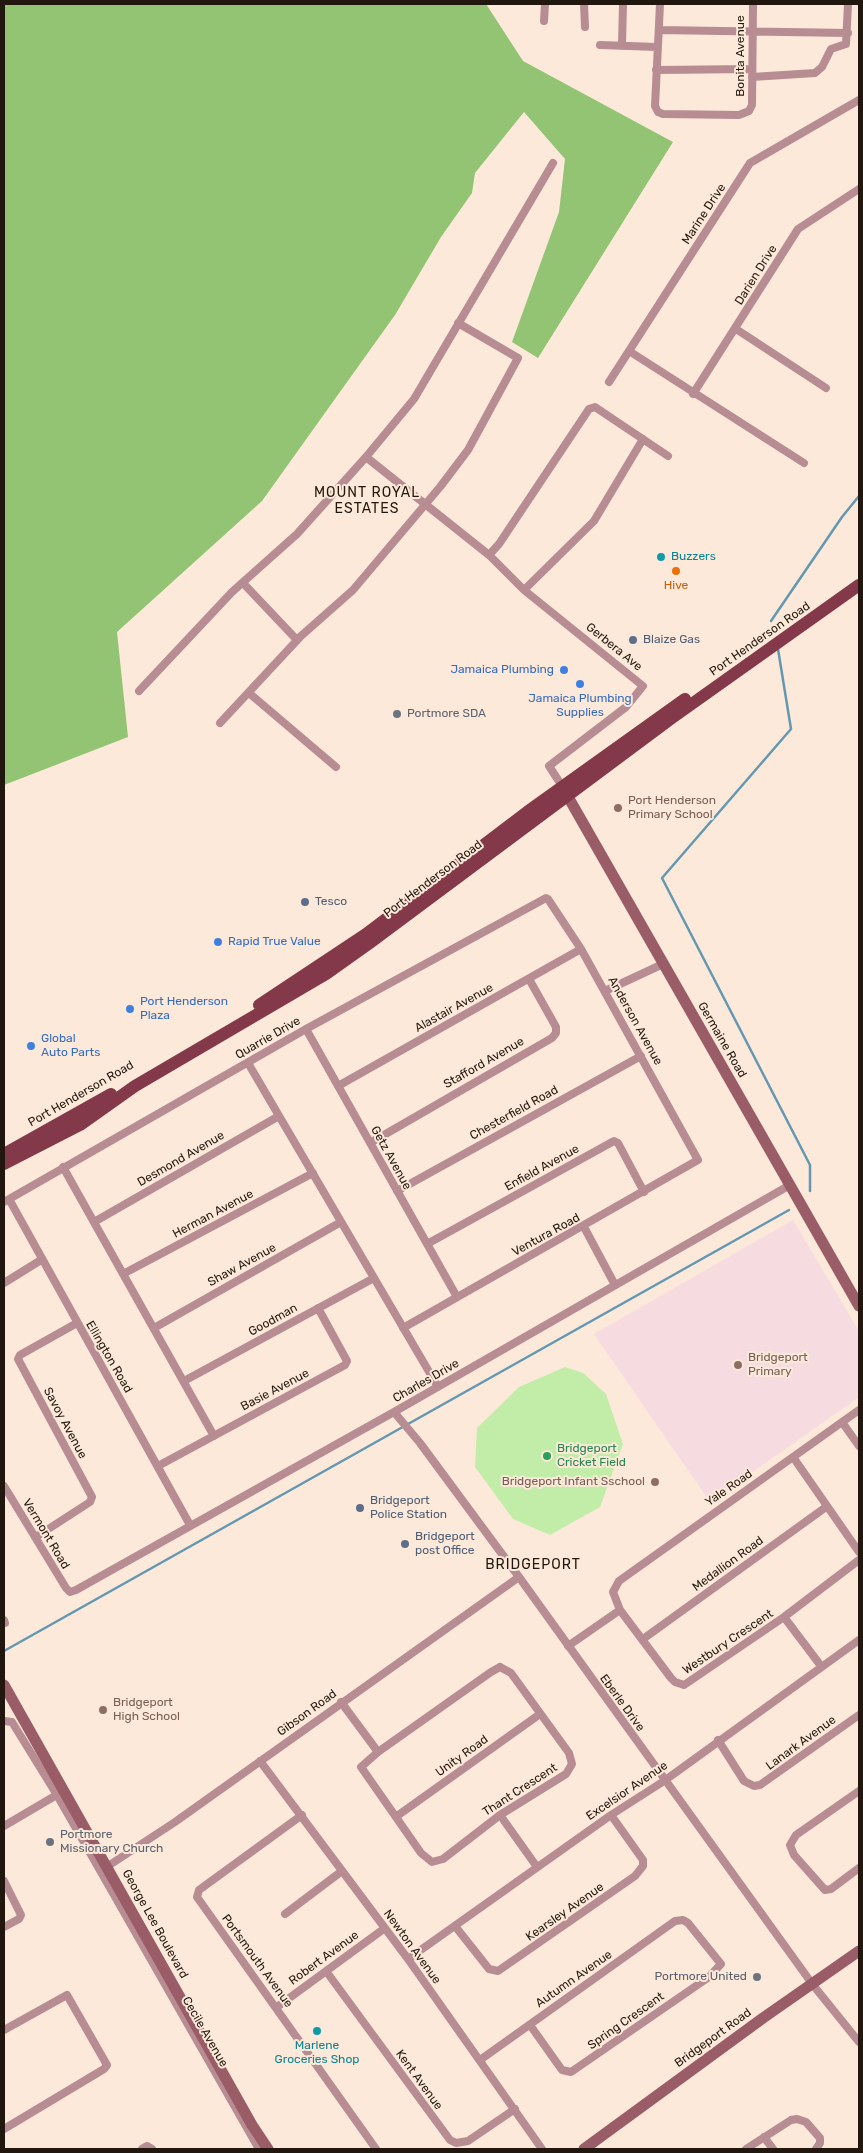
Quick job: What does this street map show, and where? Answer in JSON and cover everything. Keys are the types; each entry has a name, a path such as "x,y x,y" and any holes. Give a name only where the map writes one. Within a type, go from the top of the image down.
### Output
{"main road":[{"name":"Port Henderson Road","path":"4,1154 75,1116 236,1020 316,968 565,792 859,576"},
{"name":"Port Henderson Road","path":"4,1164 80,1124 135,1086 320,978 372,942 565,792 859,584"},
{"name":"Germaine Road","path":"565,792 859,1306"},
{"name":"George Lee Boulevard","path":"4,1685 60,1794 108,1866 252,2125 268,2149"},
{"name":"Bridgeport Road","path":"584,2149 764,2018 859,1952"}],"street":[{"path":"544,21 545,4"},
{"path":"584,4 585,27"},
{"path":"622,44 623,4"},
{"path":"660,4 656,70 752,68"},
{"name":"Bonita Avenue","path":"656,70 655,106 658,112 663,114 739,115 749,111 752,105 753,4"},
{"path":"752,78 815,73 822,67 831,49 844,47 846,44 848,4"},
{"path":"659,30 848,33"},
{"path":"600,44 657,47"},
{"name":"Marine Drive","path":"609,382 750,163 859,100"},
{"path":"139,691 157,669 243,583 297,534 366,457 414,399 553,163"},
{"name":"Darien Drive","path":"693,394 736,329 798,228 859,189"},
{"path":"220,723 297,640 353,590 426,504 468,450 518,361 517,357 458,323"},
{"path":"736,329 826,388"},
{"path":"629,351 693,394 804,463"},
{"path":"489,555 499,544 589,409 592,408 668,456"},
{"path":"524,590 594,521 643,439"},
{"name":"Gerbera Ave","path":"366,457 489,555 524,590 643,686 626,707 548,766 565,792"},
{"path":"243,583 297,640"},
{"path":"249,692 336,767"},
{"name":"Anderson Avenue","path":"546,898 581,949 698,1160"},
{"name":"Quarrie Drive","path":"6,1200 306,1029 546,898"},
{"name":"Alastair Avenue","path":"338,1086 581,949"},
{"path":"605,991 663,964"},
{"name":"Stafford Avenue","path":"370,1143 552,1038 556,1033 556,1027 529,979"},
{"name":"Getz Avenue","path":"306,1029 457,1297"},
{"name":"Chesterfield Road","path":"397,1191 641,1056"},
{"path":"248,1062 438,1387"},
{"name":"Desmond Avenue","path":"94,1222 279,1116"},
{"name":"Enfield Avenue","path":"427,1244 614,1142 618,1143 644,1192"},
{"name":"Ventura Road","path":"403,1328 698,1160"},
{"path":"63,1167 214,1436"},
{"name":"Herman Avenue","path":"123,1274 313,1173"},
{"name":"Charles Drive","path":"70,1592 394,1412 790,1185"},
{"name":"Ellington Road","path":"6,1200 158,1466 190,1526"},
{"name":"Shaw Avenue","path":"154,1328 341,1222"},
{"path":"584,1226 615,1285"},
{"path":"4,1283 41,1260"},
{"name":"Goodman","path":"184,1381 374,1278"},
{"name":"Basie Avenue","path":"158,1466 346,1364 318,1308"},
{"name":"Savoy Avenue","path":"36,1537 90,1502 92,1497 18,1359 20,1355 77,1324"},
{"name":"Yale Road","path":"614,1588 619,1581 859,1410"},
{"name":"Eberle Drive","path":"394,1412 519,1577 812,1985 859,2042"},
{"path":"842,1422 859,1446"},
{"path":"793,1457 859,1552"},
{"name":"Vermont Road","path":"4,1486 70,1592"},
{"name":"Medallion Road","path":"644,1639 826,1507"},
{"name":"Westbury Crescent","path":"614,1588 614,1596 620,1610 644,1639 674,1682 684,1685 784,1617 859,1560"},
{"name":"Gibson Road","path":"108,1866 260,1761 519,1577"},
{"path":"568,1646 620,1610"},
{"path":"784,1617 821,1666"},
{"name":"Excelsior Avenue","path":"408,1959 610,1815 664,1781 718,1740 859,1640"},
{"name":"Thant Crescent","path":"500,1667 511,1673 569,1753 572,1764 566,1774 500,1815 443,1859 432,1862 420,1853 397,1816 362,1770 363,1764 378,1752 500,1667"},
{"path":"341,1702 378,1752"},
{"name":"Unity Road","path":"397,1816 540,1714"},
{"name":"Lanark Avenue","path":"718,1740 744,1781 754,1786 760,1785 859,1716"},
{"name":"Cecile Avenue","path":"6,1720 60,1794 260,2149"},
{"name":"Newton Avenue","path":"260,1761 408,1959 515,2108 542,2149"},
{"path":"859,1791 796,1835 790,1844 794,1855 825,1890 831,1889 859,1868"},
{"path":"4,1826 60,1794"},
{"name":"Portsmouth Avenue","path":"302,1815 198,1890 197,1897 277,2007 376,2149"},
{"path":"500,1815 537,1867"},
{"name":"Kearsley Avenue","path":"455,1926 489,1969 498,1971 635,1876 643,1866 643,1860 610,1815"},
{"path":"285,1914 342,1871"},
{"path":"4,1881 21,1915 19,1919 4,1927"},
{"name":"Spring Crescent","path":"530,2024 562,2070 567,2072 576,2070 709,1977 721,1964 688,1922 683,1920"},
{"name":"Autumn Avenue","path":"480,2060 675,1921 683,1920"},
{"name":"Robert Avenue","path":"277,2007 385,1928"},
{"name":"Kent Avenue","path":"326,1971 450,2140 456,2143 468,2141 515,2108"},
{"path":"4,2030 67,1995 107,2066 4,2129"},
{"path":"746,2149 791,2120 802,2120 810,2126 820,2138 820,2143 816,2149"},
{"path":"764,2138 774,2149"},
{"path":"142,2149 147,2146 152,2149"}],"shaded area":[{"name":"Bridgeport Primary","path":"793,1220 859,1331 859,1397 710,1502 594,1334"}],"green space":[{"path":"4,4 486,4 523,61 673,142 538,358 512,342 559,212 565,159 524,112 475,173 472,193 441,237 395,315 262,501 117,632 128,737 4,785"},
{"name":"Bridgeport Cricket Field","path":"565,1367 583,1373 606,1394 623,1444 600,1507 550,1535 513,1519 475,1467 477,1428 519,1387"}],"waterway":[{"path":"771,621 842,517 859,496"},
{"path":"778,649 791,729 662,878 810,1165 810,1191"},
{"path":"4,1651 789,1210"}],"place":[{"name":"Buzzers","path":"661,557"},
{"name":"Hive","path":"676,571"},
{"name":"Blaize Gas","path":"633,640"},
{"name":"Jamaica Plumbing","path":"564,670"},
{"name":"Jamaica Plumbing Supplies","path":"580,684"},
{"name":"Portmore SDA","path":"397,714"},
{"name":"Port Henderson Primary School","path":"618,808"},
{"name":"Tesco","path":"305,902"},
{"name":"Rapid True Value","path":"218,942"},
{"name":"Port Henderson Plaza","path":"130,1009"},
{"name":"Global Auto Parts","path":"31,1046"},
{"name":"Bridgeport Primary","path":"738,1365"},
{"name":"Bridgeport Cricket Field","path":"547,1456"},
{"name":"Bridgeport Infant Sschool","path":"655,1482"},
{"name":"Bridgeport Police Station","path":"360,1508"},
{"name":"Bridgeport post Office","path":"405,1544"},
{"name":"Bridgeport High School","path":"103,1710"},
{"name":"Portmore Missionary Church","path":"50,1842"},
{"name":"Portmore United","path":"757,1977"},
{"name":"Marlene Groceries Shop","path":"317,2031"}],"district":[{"name":"MOUNT ROYAL ESTATES","path":"367,502"},
{"name":"BRIDGEPORT","path":"533,1565"}]}
